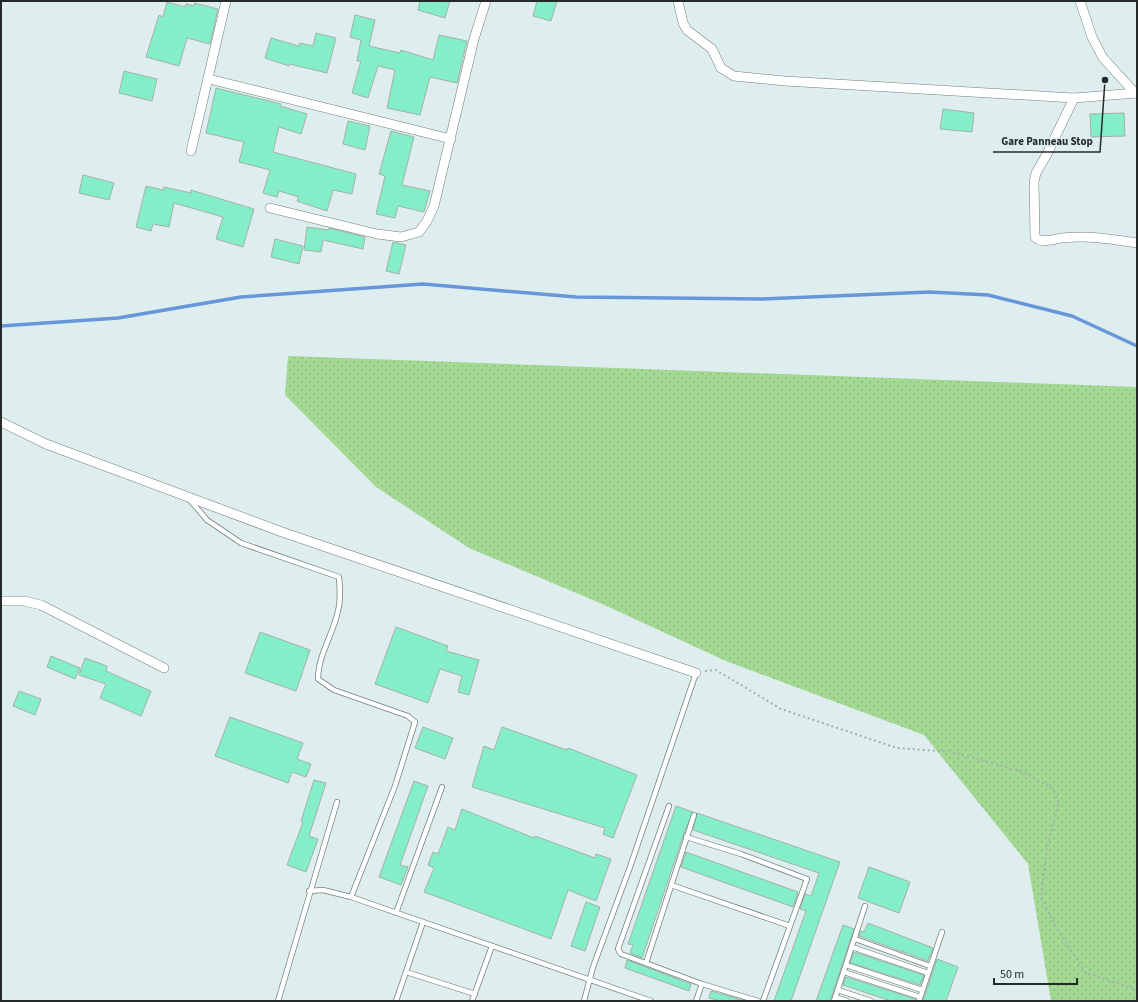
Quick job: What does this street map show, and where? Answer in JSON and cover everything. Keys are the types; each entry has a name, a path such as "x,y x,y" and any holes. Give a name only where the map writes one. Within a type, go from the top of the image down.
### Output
{"street":[{"path":"191,151 226,1"},
{"path":"270,208 377,234 401,238 418,232 427,221 434,206 474,39 486,1"},
{"path":"678,1 683,23 688,30 712,49 721,68 734,76 839,84 1074,98 1136,93"},
{"path":"1080,1 1092,36 1103,58 1136,93"},
{"path":"209,79 451,139"},
{"path":"1074,98 1047,154 1036,173 1034,182 1035,237 1042,241 1080,237 1102,237 1137,243"},
{"path":"1,422 46,444 187,497 458,593 696,673"},
{"path":"1,601 24,601 41,605 164,668"}],"lane":[{"path":"187,497 208,520 241,543 339,577 341,592 338,612 318,665 318,680 334,690 408,716 415,722 395,786 352,898"},
{"path":"584,1001 590,979 696,673"},
{"path":"396,913 442,787"},
{"path":"278,1001 309,891 337,802"},
{"path":"669,806 618,948 621,954 702,984 758,1001"},
{"path":"646,963 694,815"},
{"path":"686,837 806,877 807,880 763,1001"},
{"path":"671,885 790,926"},
{"path":"309,891 323,890 352,898 651,1001"},
{"path":"846,1001 835,999 865,906"},
{"path":"396,1001 423,922"},
{"path":"844,972 920,999 942,932"},
{"path":"855,939 930,966"},
{"path":"472,1001 492,946"},
{"path":"852,947 928,973"},
{"path":"846,965 922,990"},
{"path":"406,972 474,994"},
{"path":"696,1001 702,984"},
{"path":"838,990 871,1001"}],"path":[{"path":"696,673 716,670 781,710 897,748 953,752 1023,772 1053,789 1059,804 1047,847 1041,898 1059,932 1086,973 1137,990"}],"green space":[{"path":"288,356 1137,387 1137,1001 1051,1001 1028,864 924,735 726,661 600,603 469,548 376,487 285,395"}],"building":[{"path":"420,1 450,1 445,18 418,10"},
{"path":"537,1 557,1 551,21 533,16"},
{"path":"167,2 185,7 186,4 194,6 194,3 218,9 210,44 187,38 179,66 146,57 159,15 163,17"},
{"path":"355,15 375,20 369,46 400,53 401,50 433,60 439,35 467,41 457,83 430,77 420,115 387,108 395,70 378,66 368,98 352,93 361,61 357,61 361,40 350,37"},
{"path":"316,33 336,38 327,73 289,64 289,66 265,58 271,38 299,46 300,43 313,46"},
{"path":"124,71 157,79 152,101 119,93"},
{"path":"216,88 281,104 280,106 307,114 301,134 279,127 273,152 356,174 352,194 333,190 327,211 297,201 299,197 279,191 277,197 263,193 270,170 239,162 244,142 206,133"},
{"path":"943,109 974,113 972,132 940,129"},
{"path":"1124,113 1125,136 1091,137 1090,114"},
{"path":"348,121 370,126 365,150 343,144"},
{"path":"391,131 414,137 402,185 430,191 424,212 398,206 395,218 376,214 385,176 379,174"},
{"path":"83,175 114,183 109,200 79,193"},
{"path":"146,186 163,190 164,187 191,193 191,190 254,209 243,247 216,239 223,217 174,203 169,227 153,224 151,231 136,227"},
{"path":"307,227 328,230 329,228 365,237 363,249 323,240 321,252 304,250"},
{"path":"275,239 303,246 299,264 271,257"},
{"path":"393,242 406,245 399,274 386,271"},
{"path":"396,627 448,646 446,651 479,660 469,695 458,692 462,676 440,669 428,703 375,684"},
{"path":"260,632 310,650 296,691 245,673"},
{"path":"51,656 80,668 75,679 47,667"},
{"path":"85,658 107,666 106,671 151,691 141,716 100,698 106,684 79,675"},
{"path":"19,691 41,699 35,715 13,706"},
{"path":"230,717 303,743 297,759 311,764 306,777 292,772 288,783 215,756"},
{"path":"423,727 453,738 445,759 415,748"},
{"path":"502,727 567,750 568,748 637,775 613,838 603,834 605,828 472,787 484,746 494,750"},
{"path":"314,780 326,783 309,836 318,839 306,872 287,865 303,822 301,821"},
{"path":"414,781 428,786 400,865 408,867 401,885 379,877"},
{"path":"676,806 693,812 683,836 642,958 630,953 633,945 628,944"},
{"path":"462,809 534,838 535,836 595,858 596,854 611,859 596,901 568,890 551,939 424,892 434,868 428,865 433,852 438,854 448,827 455,830"},
{"path":"697,813 840,862 791,1001 774,1001 806,911 800,909 805,894 811,896 819,873 693,830"},
{"path":"686,852 798,892 793,907 681,867"},
{"path":"869,867 910,882 899,913 858,898"},
{"path":"586,902 600,907 585,951 571,946"},
{"path":"868,923 933,948 928,961 859,936 861,931 864,932"},
{"path":"843,925 854,929 830,1001 816,1001"},
{"path":"854,952 924,975 920,985 850,963"},
{"path":"937,959 958,967 946,1001 923,1001"},
{"path":"627,960 691,984 689,991 625,968"},
{"path":"846,977 916,999 915,1001 891,1001 843,985"},
{"path":"711,991 745,1001 720,1001 709,998"}],"waterway":[{"path":"1,326 118,318 241,297 423,284 576,297 761,299 930,292 988,295 1072,316 1137,346"}],"place":[{"name":"Gare Panneau Stop","path":"1105,80"}]}
